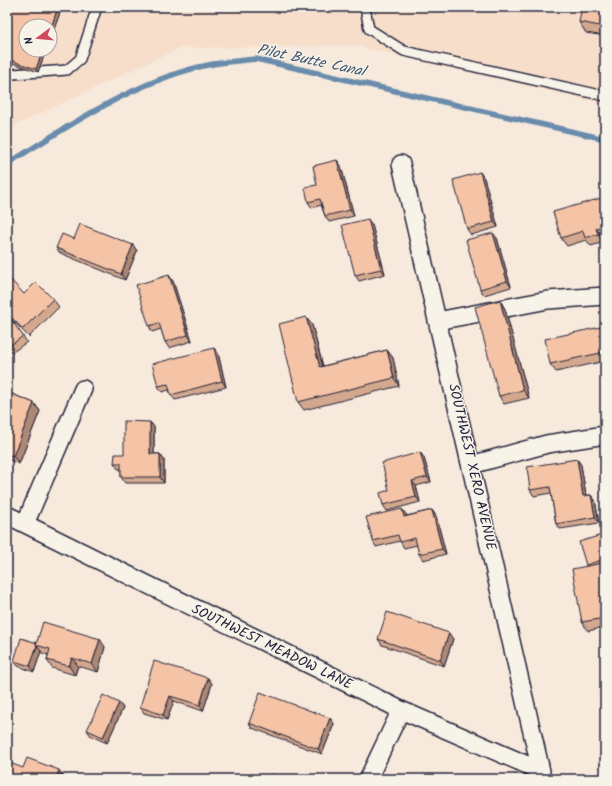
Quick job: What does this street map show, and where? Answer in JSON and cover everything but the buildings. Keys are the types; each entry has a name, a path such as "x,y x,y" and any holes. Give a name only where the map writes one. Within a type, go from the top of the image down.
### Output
{"street":[{"name":"SOUTHWEST XERO AVENUE","path":"401,164 543,775"},
{"path":"437,321 548,300 605,296"},
{"path":"25,524 83,389"},
{"path":"471,465 547,444 605,435"},
{"name":"SOUTHWEST MEADOW LANE","path":"7,516 401,710 543,775"},
{"path":"368,779 401,710"}],"lane":[{"path":"13,74 67,70 80,59 96,7"},
{"path":"365,7 369,29 404,51 605,96"}],"shaded area":[{"path":"7,7 605,7 605,104 356,46 180,48 7,129"}],"waterway":[{"name":"Pilot Butte Canal","path":"7,164 100,108 148,84 206,65 256,59 605,139"}]}
